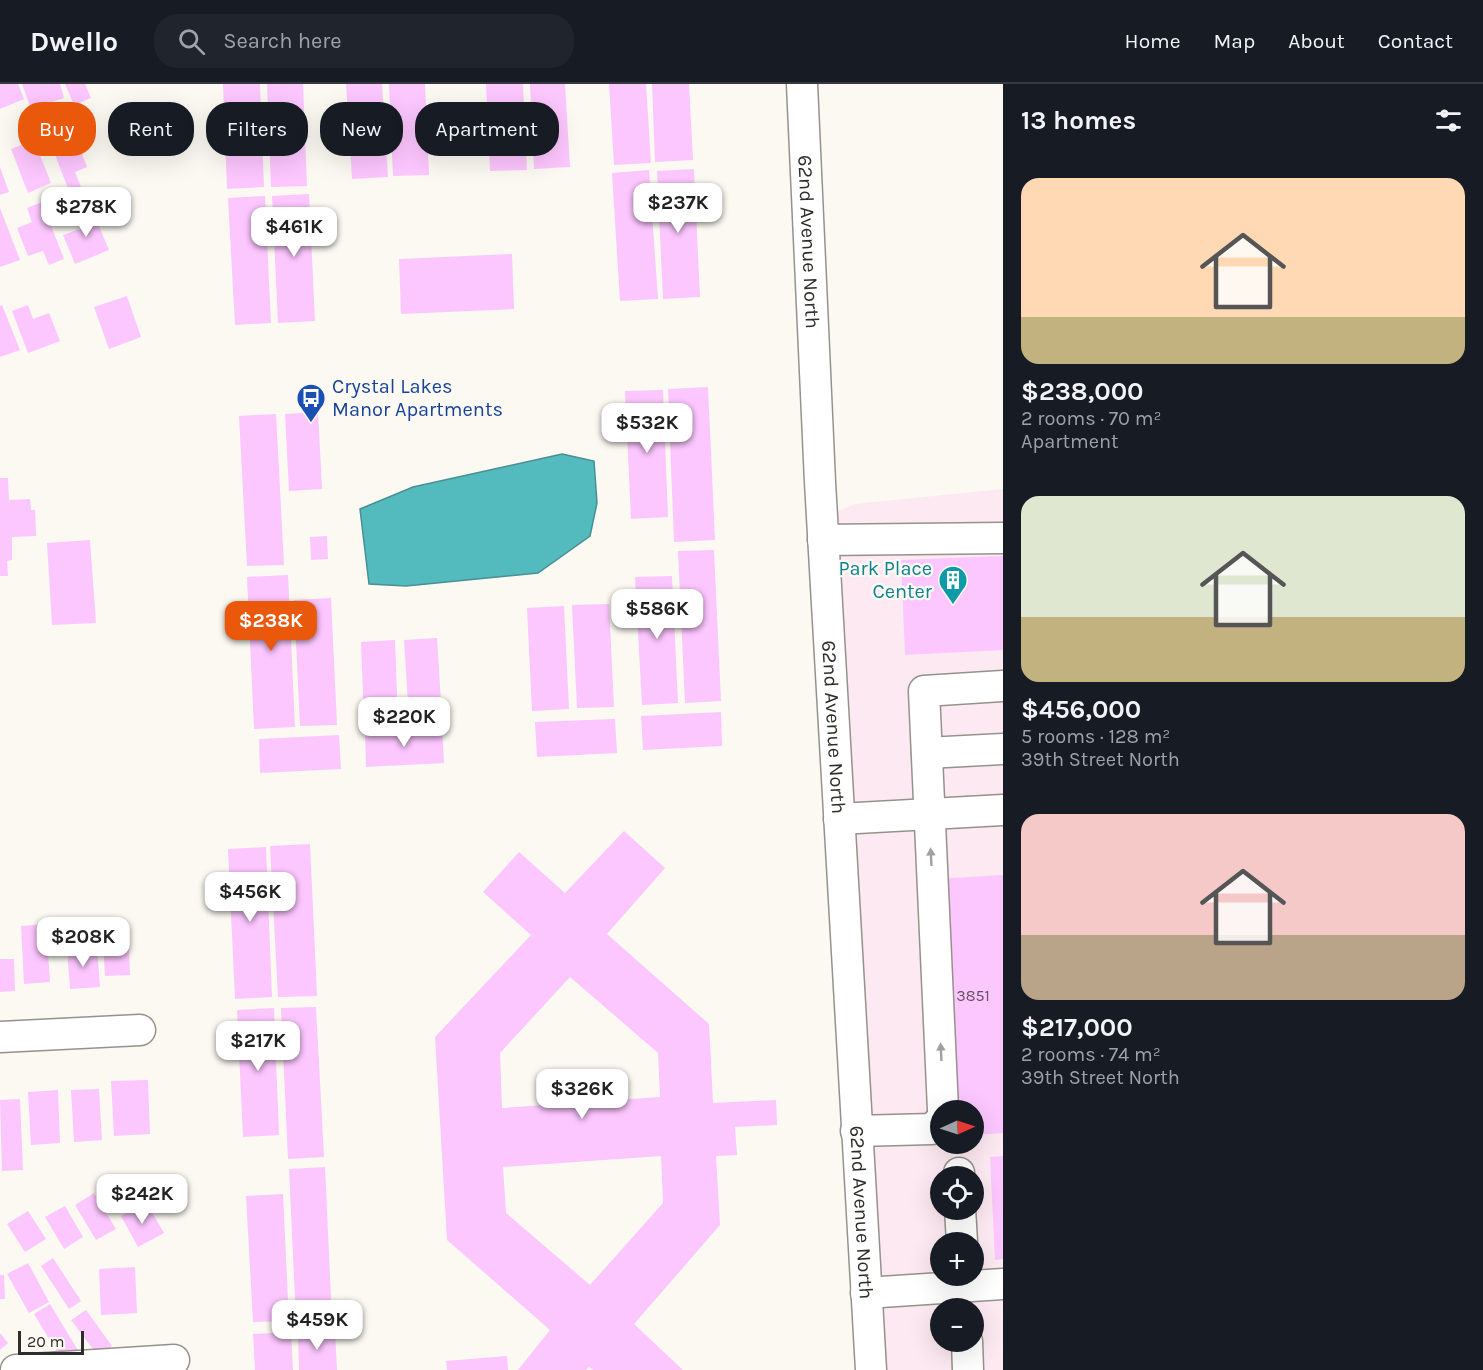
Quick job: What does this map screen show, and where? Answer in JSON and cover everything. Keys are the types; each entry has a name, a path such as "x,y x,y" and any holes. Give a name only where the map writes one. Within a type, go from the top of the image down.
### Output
{"street":[{"name":"62nd Avenue North","path":"802,84 823,540 871,1370"},
{"path":"823,540 1003,538"},
{"path":"943,1100 924,691 1003,686"},
{"path":"927,753 1003,748"},
{"path":"839,819 1003,810"},
{"path":"0,1037 140,1030"},
{"path":"856,1131 930,1129"},
{"path":"866,1293 964,1290 1003,1284"},
{"path":"967,1352 968,1370"},
{"path":"16,1370 174,1360"}],"shaded area":[{"path":"1003,489 1003,799 851,807 834,513 855,504"},
{"path":"1003,822 1003,1370 884,1370 853,830"}],"water":[{"path":"562,454 594,461 597,503 590,536 538,573 406,586 369,584 360,509 413,487"}],"building":[{"path":"0,84 18,84 24,99 0,109"},
{"path":"22,84 60,84 64,98 52,102 28,102"},
{"path":"65,84 85,84 91,98 81,102 73,102"},
{"path":"223,84 260,84 261,102 224,102"},
{"path":"267,84 303,84 304,102 268,102"},
{"path":"346,84 382,84 383,102 347,102"},
{"path":"389,84 425,84 426,102 415,102 415,156 428,156 429,175 393,176 392,156 403,156 403,102 390,102"},
{"path":"486,84 523,84 524,102 487,102"},
{"path":"530,84 565,84 570,167 534,169 533,156 559,156 559,102 531,102"},
{"path":"609,84 646,84 651,163 614,165"},
{"path":"652,84 689,84 693,160 655,162"},
{"path":"18,146 18,156 40,156 51,183 28,193 11,149"},
{"path":"55,156 83,156 87,167 75,172 81,187 69,191"},
{"path":"226,156 263,156 264,187 227,189"},
{"path":"270,156 306,156 307,186 271,187"},
{"path":"351,156 387,156 388,177 352,179"},
{"path":"489,156 526,156 527,170 490,171"},
{"path":"0,167 9,192 0,195"},
{"path":"694,169 700,297 663,299 657,171"},
{"path":"649,170 658,299 620,301 612,173"},
{"path":"309,194 315,321 278,323 272,196"},
{"path":"265,196 271,323 235,325 228,198"},
{"path":"42,202 64,259 49,265 43,251 28,256 17,228 32,222 27,208"},
{"path":"91,207 109,250 75,264 63,235 80,229 75,214"},
{"path":"0,208 20,260 0,267"},
{"path":"512,254 514,309 401,314 399,259"},
{"path":"127,296 141,337 109,349 94,307"},
{"path":"2,305 20,350 0,357 0,306"},
{"path":"28,305 33,319 49,313 60,341 28,353 12,311"},
{"path":"708,387 715,540 674,542 668,389"},
{"path":"663,390 668,517 631,519 625,391"},
{"path":"318,412 322,489 289,491 285,414"},
{"path":"276,414 284,565 247,566 239,416"},
{"path":"0,478 8,478 9,500 30,499 31,510 35,510 36,536 12,537 12,560 7,561 8,576 0,576"},
{"path":"327,536 328,559 311,560 310,537"},
{"path":"90,540 96,623 52,625 47,543"},
{"path":"714,550 721,701 685,703 678,551"},
{"name":"Park Place Center","path":"1003,556 1003,650 905,655 901,560"},
{"path":"288,575 295,727 254,729 247,577"},
{"path":"672,576 678,703 642,705 635,577"},
{"path":"331,598 337,725 300,726 294,600"},
{"path":"609,604 614,707 577,708 572,605"},
{"path":"564,606 569,709 532,711 527,608"},
{"path":"437,638 442,717 409,719 404,640"},
{"path":"395,640 398,719 364,720 361,642"},
{"path":"721,712 722,746 643,750 641,716"},
{"path":"615,719 617,753 537,757 535,722"},
{"path":"442,728 444,763 366,767 365,732"},
{"path":"339,735 341,769 260,773 259,739"},
{"path":"624,831 665,868 607,934 709,1024 713,1103 776,1100 777,1125 735,1127 737,1155 716,1156 720,1225 634,1324 683,1370 593,1370 589,1367 586,1370 518,1370 550,1330 447,1240 435,1037 531,935 483,892 519,852 565,893","holes":["570,977 658,1053 660,1097 502,1108 500,1053","661,1156 663,1203 590,1285 506,1213 503,1167"]},
{"path":"310,844 317,996 278,997 270,846"},
{"path":"266,847 272,997 235,999 228,849"},
{"path":"1003,875 1003,1133 984,1134 984,1100 949,1100 935,879"},
{"path":"46,924 50,982 24,984 21,926"},
{"path":"128,924 130,975 105,976 102,925"},
{"path":"97,947 100,987 70,989 67,949"},
{"path":"0,959 14,959 15,991 0,992"},
{"path":"316,1007 324,1157 288,1159 281,1008"},
{"path":"274,1008 279,1135 243,1137 237,1010"},
{"path":"148,1080 150,1134 114,1136 111,1081"},
{"path":"99,1089 102,1140 74,1142 71,1090"},
{"path":"58,1090 60,1143 31,1145 28,1092"},
{"path":"20,1099 23,1170 2,1171 0,1100"},
{"path":"1003,1156 1003,1259 995,1260 990,1157"},
{"path":"325,1167 332,1319 296,1320 289,1169"},
{"path":"94,1193 116,1229 96,1240 75,1205"},
{"path":"283,1194 289,1321 253,1322 246,1196"},
{"path":"146,1202 164,1233 138,1247 121,1216"},
{"path":"65,1206 83,1237 64,1249 45,1217"},
{"path":"28,1211 46,1239 25,1252 7,1224"},
{"path":"53,1258 81,1301 69,1309 41,1266"},
{"path":"28,1263 49,1302 29,1313 7,1274"},
{"path":"135,1267 137,1313 101,1315 99,1269"},
{"path":"0,1275 4,1275 5,1299 0,1299"},
{"path":"50,1304 79,1352 63,1362 34,1314"},
{"path":"86,1310 112,1346 98,1356 71,1320"},
{"path":"335,1331 337,1370 299,1370 298,1332"},
{"path":"291,1332 293,1370 255,1370 253,1334"},
{"path":"0,1333 8,1343 0,1350"},
{"path":"507,1356 508,1370 447,1370 446,1361"}],"place":[{"name":"Crystal Lakes Manor Apartments","path":"311,424"},
{"name":"Park Place Center","path":"953,606"}]}
